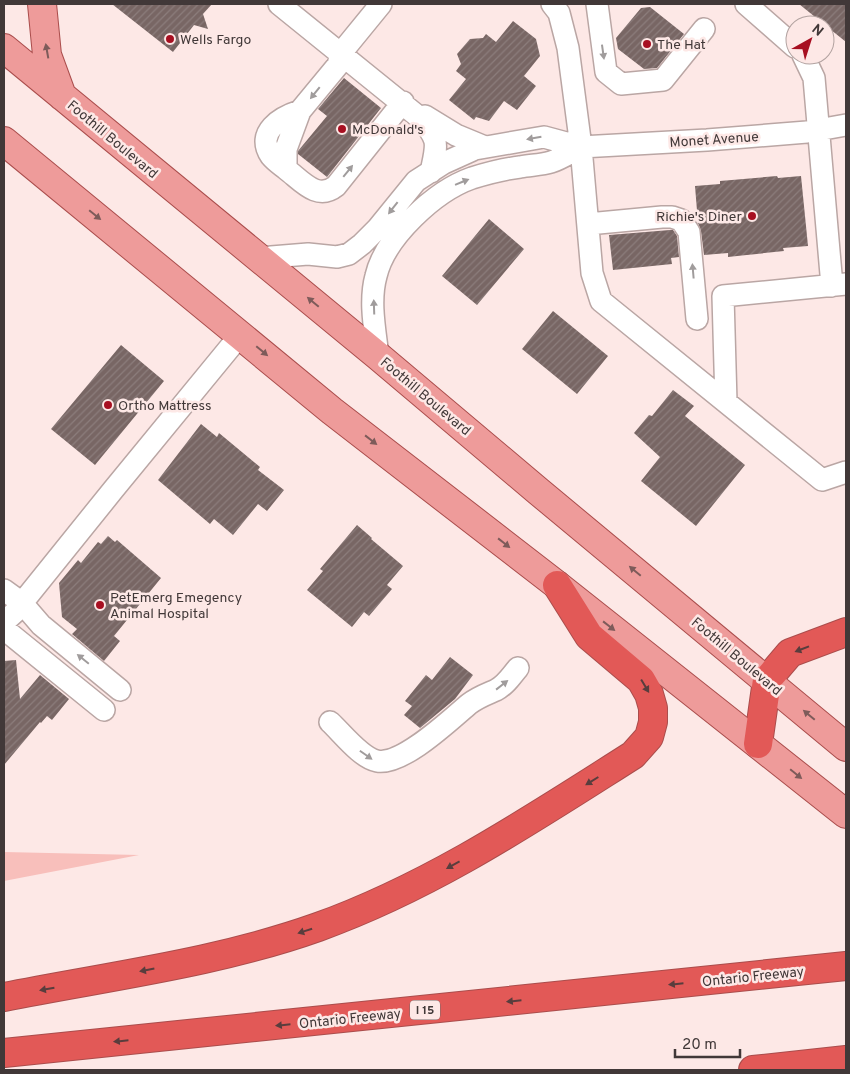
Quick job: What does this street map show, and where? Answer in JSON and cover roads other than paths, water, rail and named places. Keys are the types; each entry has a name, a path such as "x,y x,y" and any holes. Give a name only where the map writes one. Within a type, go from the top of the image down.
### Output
{"highway":[{"path":"4,997 203,959 262,945 317,927 412,888 484,848 633,755 649,737 653,722 653,708 649,694 641,680 589,636 556,585"},
{"path":"758,744 767,680 790,653 846,632"},
{"name":"Ontario Freeway","path":"4,1053 846,966"},
{"path":"753,1070 846,1060"}],"main road":[{"path":"42,4 47,54 62,96"},
{"name":"Foothill Boulevard","path":"4,48 198,210 378,356 846,747"},
{"path":"4,140 332,411 846,814"}],"street":[{"path":"279,4 403,102 420,118 433,133 436,146 430,172"},
{"path":"381,4 341,53 338,65 300,112 286,149 286,169 312,190 320,192 329,191 336,186 403,102"},
{"path":"552,4 559,13 568,48 581,146 592,273 601,301 822,480 846,472"},
{"path":"597,4 606,72 621,84 663,80 704,29"},
{"path":"746,4 785,37"},
{"path":"726,402 723,296 839,285 814,78 808,65"},
{"path":"403,102 456,136 485,147"},
{"name":"Monet Avenue","path":"259,258 308,254 336,257 349,254 376,229 416,181 444,163 475,148 544,137 581,146 706,140 807,132 846,125"},
{"name":"Monet Avenue","path":"378,356 374,311 376,274 382,259 414,215 453,186 505,169 550,162 581,146"},
{"path":"588,224 662,217 672,217 680,220 689,232 697,319"},
{"path":"4,622 22,603 241,334"},
{"path":"4,590 22,603 41,625 120,690"},
{"path":"4,629 104,710"},
{"path":"330,722 369,759 388,762 444,727 476,699 497,690 506,683 518,668"}],"place":[{"name":"Wells Fargo","path":"170,39"},
{"name":"The Hat","path":"647,44"},
{"name":"McDonald's","path":"342,129"},
{"name":"Richie's Diner","path":"752,216"},
{"name":"Ortho Mattress","path":"108,405"},
{"name":"PetEmerg Emegency Animal Hospital","path":"100,605"}]}
